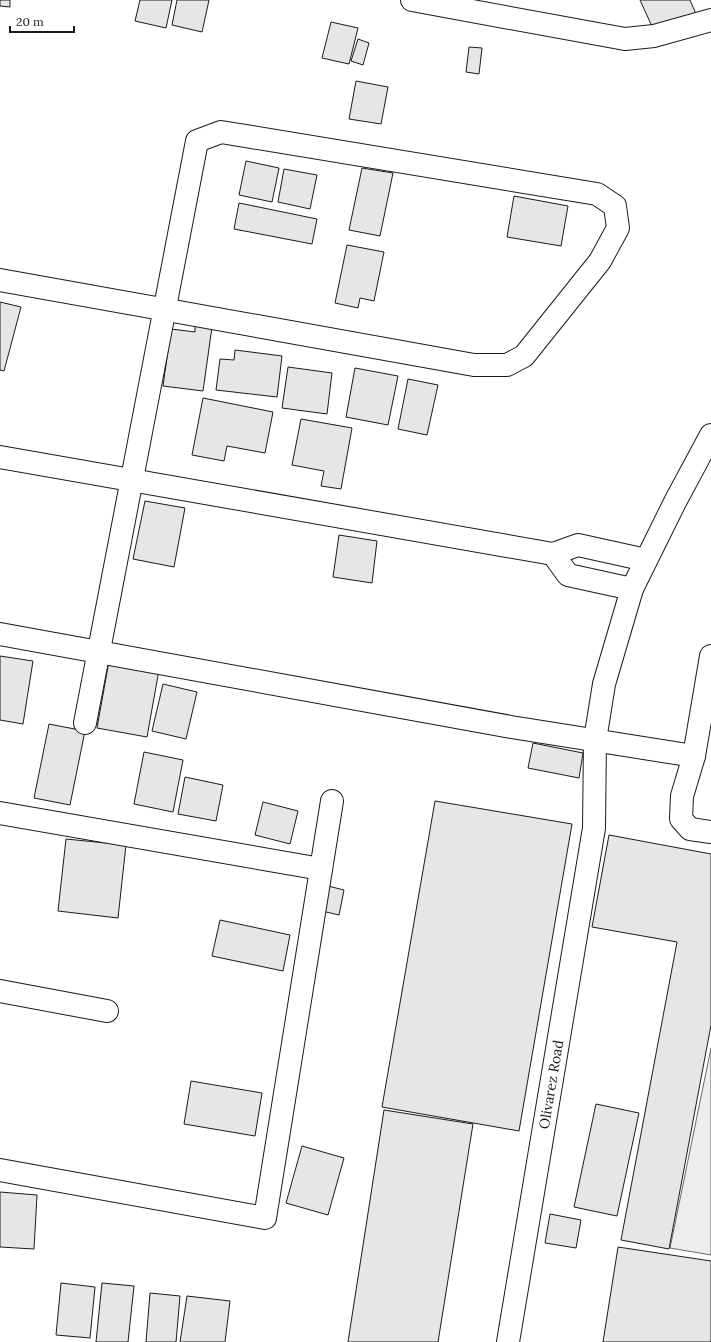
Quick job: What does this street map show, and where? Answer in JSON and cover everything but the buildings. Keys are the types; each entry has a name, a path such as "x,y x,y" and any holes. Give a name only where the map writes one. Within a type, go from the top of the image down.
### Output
{"street":[{"path":"412,0 457,4 625,39 654,36 711,20"},
{"path":"0,280 164,310 474,365 507,365 524,356 600,261 618,228 615,206 597,194 222,132 197,141 164,310 131,480 85,723"},
{"name":"Olivarez Road","path":"508,1342 594,828 595,740 604,684 632,590 702,448 711,435"},
{"path":"0,457 553,554 578,545 646,560"},
{"path":"553,554 568,575 632,590"},
{"path":"0,634 510,727 694,756"},
{"path":"711,656 694,756 682,796 681,819 690,828 711,832"},
{"path":"0,1170 265,1218 332,801"},
{"path":"0,813 321,869"},
{"path":"0,991 107,1012"}],"shaded area":[{"path":"711,1048 711,1255 670,1248"}]}
